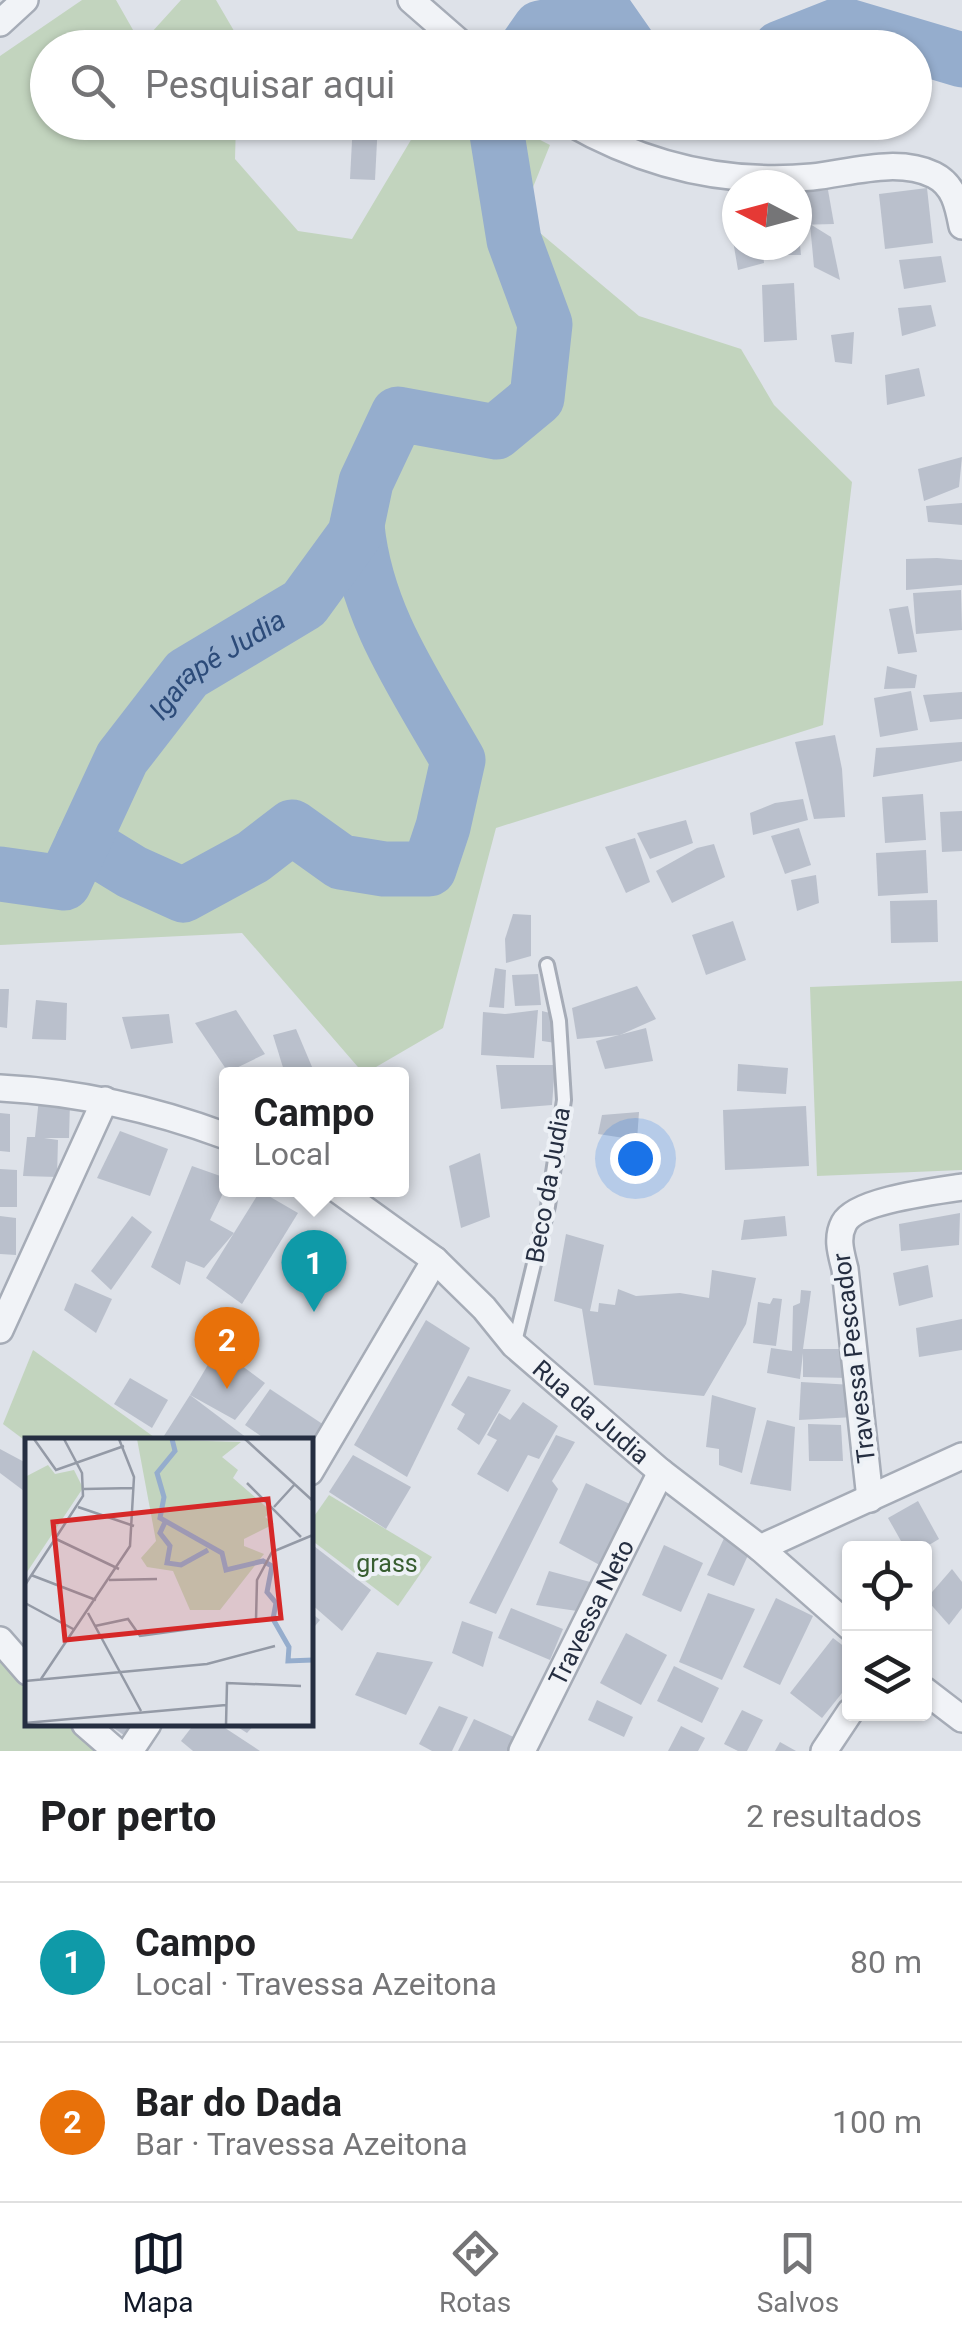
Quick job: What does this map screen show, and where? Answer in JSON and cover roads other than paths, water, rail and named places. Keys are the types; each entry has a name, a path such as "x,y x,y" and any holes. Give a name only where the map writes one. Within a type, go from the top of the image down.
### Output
{"street":[{"path":"0,23 25,0"},
{"path":"412,0 446,30"},
{"path":"604,140 640,158 692,170 766,179 867,169 925,172 938,176 949,186 962,226"},
{"path":"0,1088 105,1100 219,1133"},
{"path":"0,1330 105,1100"},
{"name":"Travessa Pescador","path":"870,1499 839,1246 841,1231 854,1212 880,1203 962,1188"},
{"name":"Rua da Judia","path":"348,1197 435,1260 484,1308 514,1345 842,1621"},
{"path":"312,1469 435,1260"},
{"path":"760,1548 962,1456"},
{"name":"Travessa Neto","path":"522,1751 661,1472"},
{"path":"0,1640 25,1669"},
{"path":"932,1696 962,1719"},
{"path":"824,1751 844,1721"},
{"path":"87,1726 116,1751"},
{"path":"130,1751 147,1726"}],"lane":[{"name":"Beco da Judia","path":"514,1345 548,1206 564,1100 560,1021 547,965"}],"waterway":[{"name":"Igarapé Judia","path":"539,30 607,15 617,30"},
{"name":"Igarapé Judia","path":"826,30 841,24 861,30"},
{"name":"Igarapé Judia","path":"932,51 962,60"},
{"name":"Igarapé Judia","path":"0,874 64,883 122,758 187,674 304,604 355,534 366,482 398,414 496,432 537,398 545,324 514,240 498,140"},
{"path":"83,842 132,872 183,895 253,857 292,827 341,862 384,869 429,869 458,760 382,620 362,559 357,526"}],"place":[{"name":"Campo","path":"314,1312"},
{"name":"Bar do Dada","path":"227,1389"}],"park label":[{"name":"grass","path":"387,1563"}]}
